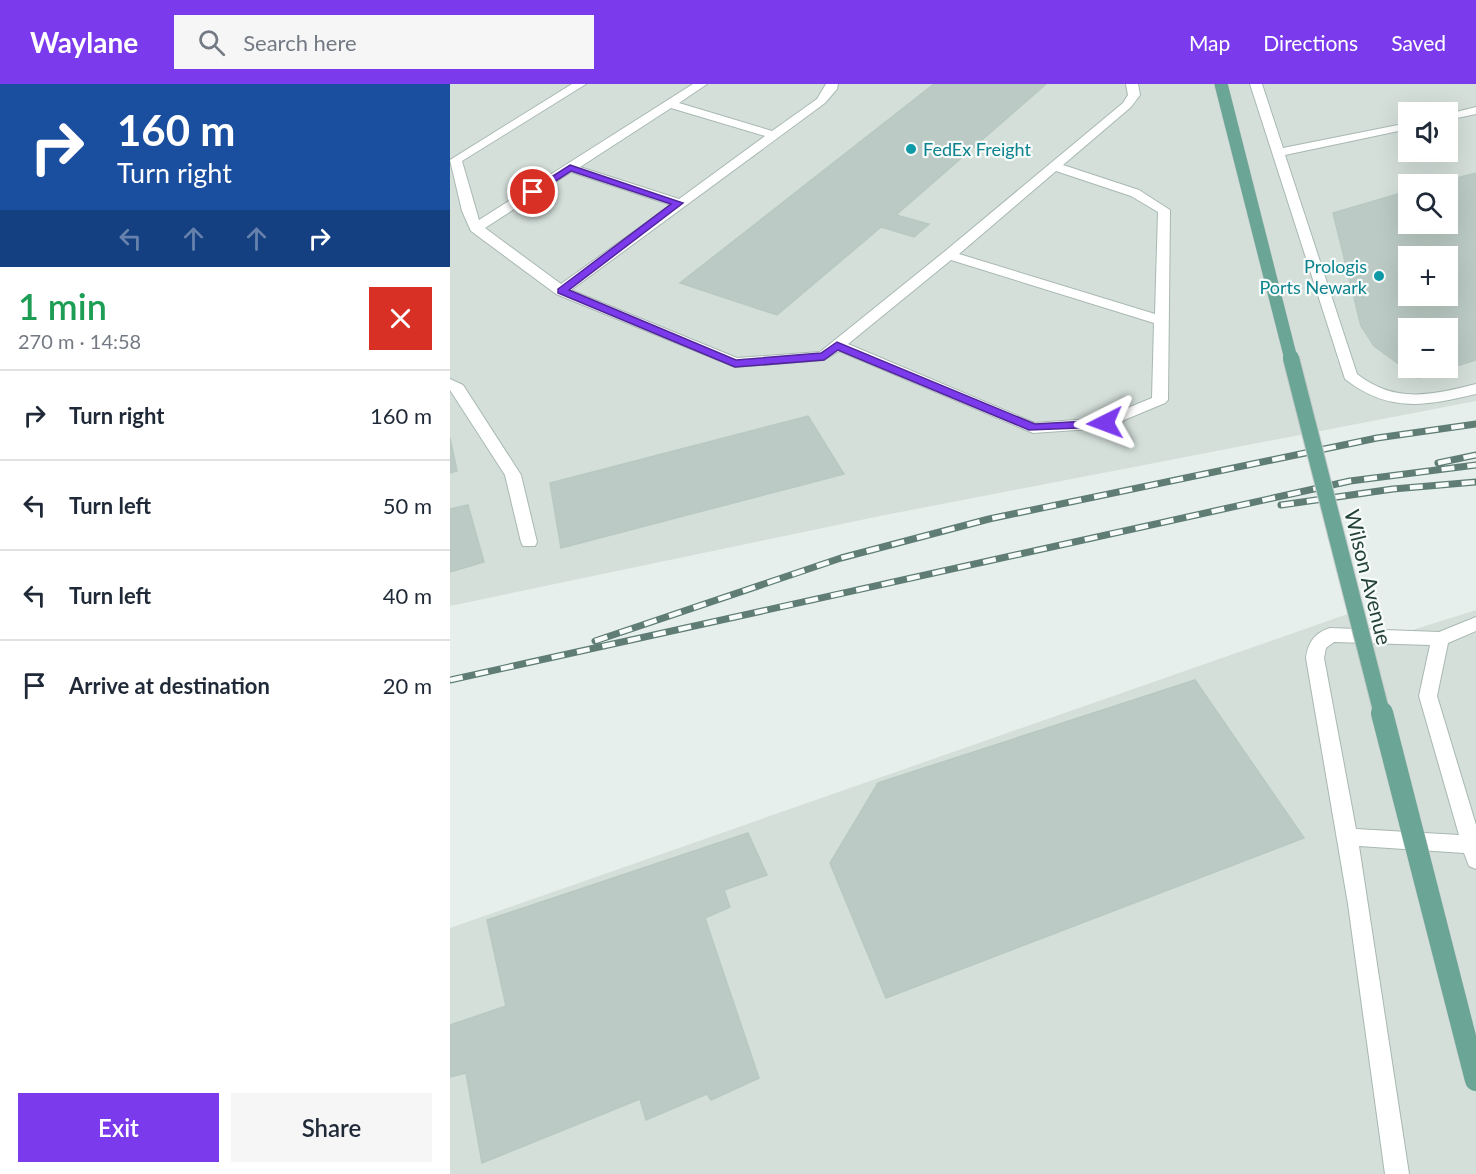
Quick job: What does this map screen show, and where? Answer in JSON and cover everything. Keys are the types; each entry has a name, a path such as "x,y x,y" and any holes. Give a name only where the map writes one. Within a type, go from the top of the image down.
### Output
{"main road":[{"name":"Wilson Avenue","path":"1221,84 1476,1080"}],"lane":[{"path":"580,84 456,160 468,211 476,228 561,291 735,363 824,356 949,255 1127,105 1134,95 1132,84"},
{"path":"476,228 701,84"},
{"path":"561,291 678,203 821,101 831,89 832,84"},
{"path":"1256,84 1350,376 1372,392 1409,400 1434,399 1476,389"},
{"path":"670,104 773,135"},
{"path":"1458,114 1476,110"},
{"path":"1278,153 1398,128"},
{"path":"837,345 1034,428 1105,423 1160,400 1164,210 1135,193 1053,166"},
{"path":"570,168 678,203"},
{"path":"949,255 1162,321"},
{"path":"450,384 458,388 513,475 529,542"},
{"path":"1397,1174 1359,904 1315,658 1317,645 1330,635 1440,639 1476,624"},
{"path":"1347,837 1474,852 1428,696 1440,639"}],"shaded area":[{"path":"450,84 1476,84 1476,401 880,516 450,606"},
{"path":"1359,610 1368,644 1476,610 1476,1174 450,1174 450,928"}],"building":[{"name":"FedEx Freight","path":"934,84 1046,84 896,215 929,224 914,237 881,227 777,315 680,283"},
{"name":"Prologis Ports Newark","path":"1476,173 1476,360 1458,366 1458,318 1398,318 1398,363 1374,346 1361,326 1333,213 1398,194 1398,234 1458,234 1458,178"},
{"path":"808,416 844,474 561,548 550,483"},
{"path":"450,438 457,471 450,473"},
{"path":"468,505 484,562 450,572 450,509"},
{"path":"1195,680 1304,838 886,998 830,863 878,783"},
{"path":"748,833 767,875 724,890 730,907 705,918 759,1078 711,1100 707,1094 646,1120 640,1099 482,1163 466,1073 450,1077 450,1025 506,1006 487,920"}],"railway":[{"path":"595,641 841,558 989,519 1377,438 1476,424"},
{"path":"1438,463 1476,455"},
{"path":"450,680 1350,481 1476,465"},
{"path":"1281,505 1393,489 1476,482"}],"place":[{"name":"FedEx Freight","path":"911,149"},
{"name":"Prologis Ports Newark","path":"1379,276"}],"route":[{"path":"533,192 570,168 678,203 561,291 735,363 824,356 837,345 1034,428 1105,423"}]}
